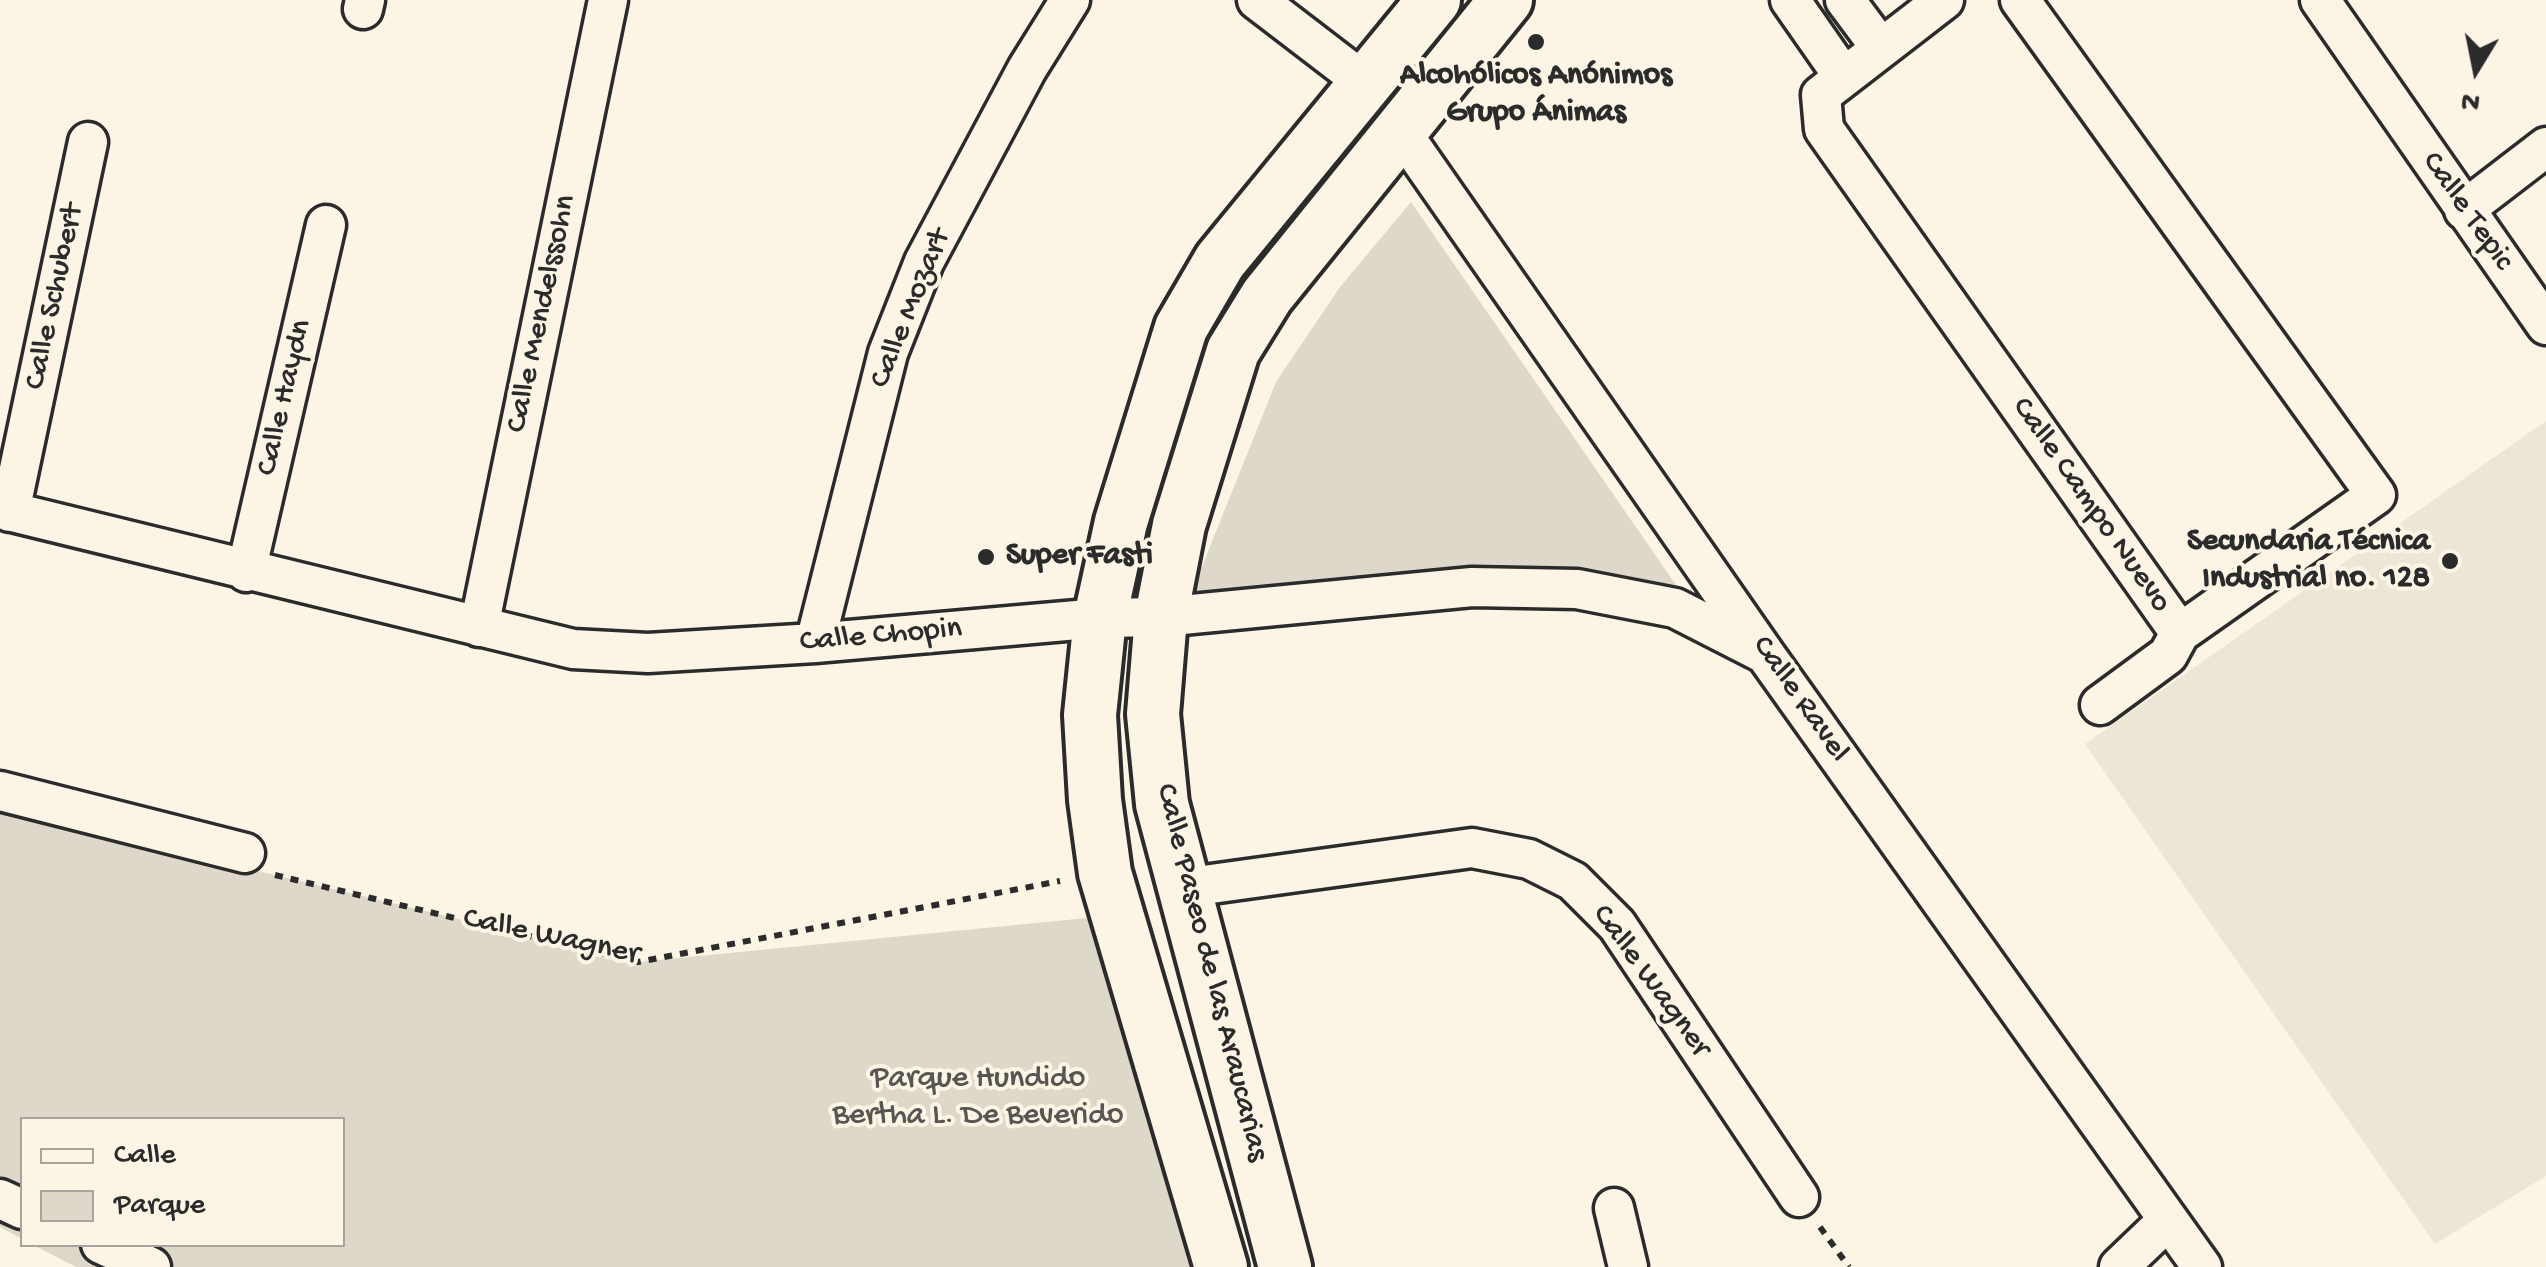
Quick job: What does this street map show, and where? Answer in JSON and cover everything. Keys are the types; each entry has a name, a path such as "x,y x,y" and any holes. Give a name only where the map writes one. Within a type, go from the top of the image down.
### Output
{"main road":[{"name":"Calle Paseo de las Araucarias","path":"1221,1267 1106,873 1094,800 1090,714 1100,618 1121,522 1181,328 1220,262 1434,0"},
{"name":"Calle Paseo de las Araucarias","path":"1285,1267 1162,804 1153,714 1161,617 1180,524 1233,351 1266,296 1506,0"}],"street":[{"name":"Calle Mendelssohn","path":"479,627 608,0"},
{"name":"Calle Mozart","path":"816,643 888,352 924,262 1027,69 1070,0"},
{"path":"1257,0 1364,82"},
{"path":"1790,0 1843,76"},
{"path":"1845,0 1880,47"},
{"name":"Calle Campo Nuevo","path":"1944,0 1821,95 1824,129 2180,633 2376,495 2020,0"},
{"name":"Calle Tepic","path":"2320,0 2546,325"},
{"name":"Calle Ravel","path":"1400,130 1765,654 2202,1267"},
{"name":"Calle Schubert","path":"5,510 88,142"},
{"path":"2464,210 2546,146"},
{"name":"Calle Haydn","path":"246,572 326,225"},
{"name":"Calle Chopin","path":"5,510 573,649 648,653 816,643 1100,618 1161,617 1472,587 1577,590 1675,608 1765,654"},
{"path":"2100,705 2168,656 2180,633"},
{"path":"0,791 258,864"},
{"name":"Calle Wagner","path":"1182,888 1472,848 1529,859 1544,866 1573,882 1617,926 1799,1198"},
{"path":"1614,1208 1628,1267"},
{"path":"2119,1267 2166,1221"},
{"path":"108,1247 151,1267"}],"path":[{"name":"Calle Wagner","path":"258,864 638,962 1106,873"},
{"path":"1799,1198 1849,1267"}],"shaded area":[{"path":"2546,421 2546,1176 2435,1244 2085,744"}],"green space":[{"path":"1411,202 1692,608 1189,599 1276,382 1340,287"},
{"name":"Parque Hundido Bertha L. De Beverido","path":"0,809 638,962 1097,917 1206,1267 76,1267 37,1247 345,1247 345,1117 20,1117 20,1238 0,1227"}],"place":[{"name":"Alcohólicos Anónimos Grupo Ánimas","path":"1536,42"},
{"name":"Super Fasti","path":"986,557"},
{"name":"Secundaria Técnica Industrial no. 128","path":"2450,561"}]}
